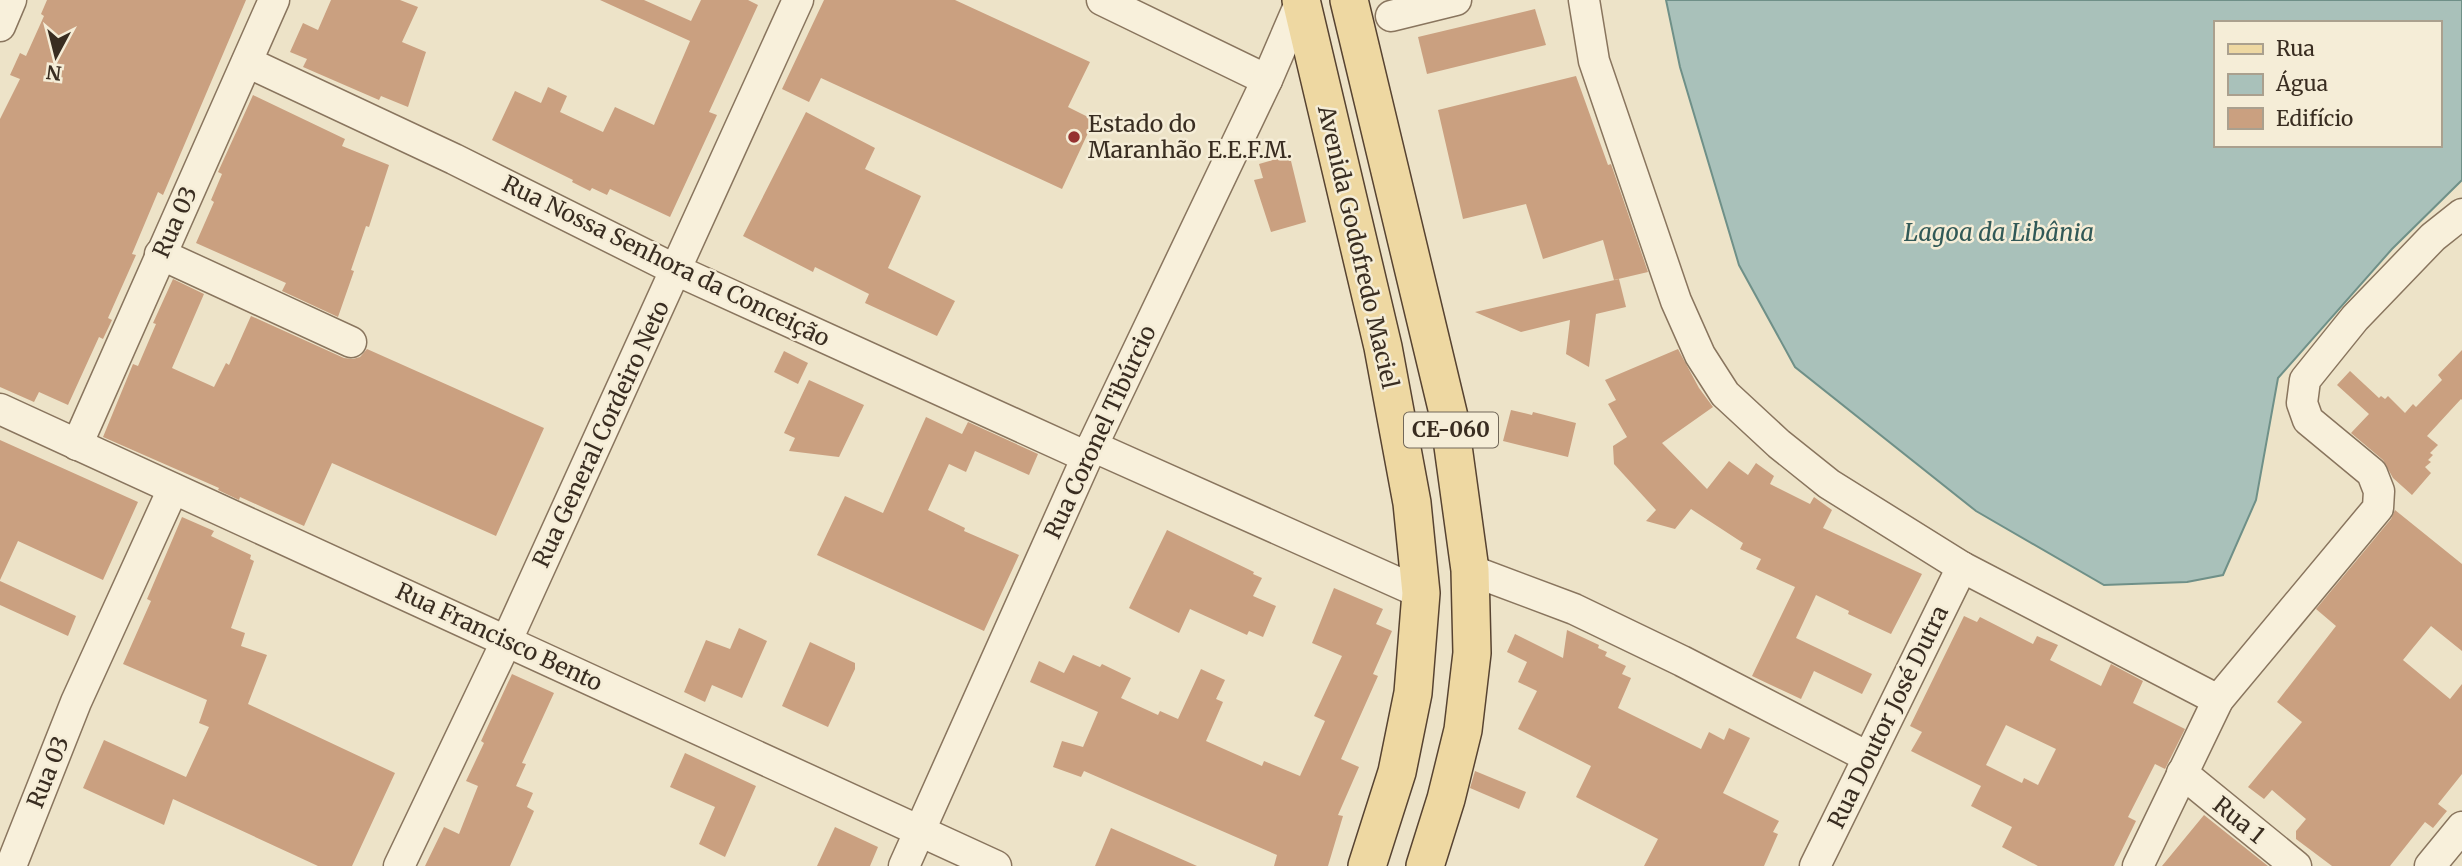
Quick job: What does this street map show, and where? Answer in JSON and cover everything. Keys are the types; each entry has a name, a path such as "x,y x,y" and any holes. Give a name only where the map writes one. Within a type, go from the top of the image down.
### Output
{"main road":[{"name":"Avenida Godofredo Maciel","path":"1301,0 1383,347 1412,503 1421,593 1413,693 1397,772 1367,866"},
{"name":"Avenida Godofredo Maciel","path":"1349,0 1450,417 1470,570 1472,653 1463,730 1446,799 1425,866"}],"street":[{"path":"0,26 11,0"},
{"name":"Rua 03","path":"77,445 274,0"},
{"name":"Rua General Cordeiro Neto","path":"399,866 507,640 676,270 762,74 798,0"},
{"path":"1102,0 1267,80"},
{"name":"Rua Coronel Tibúrcio","path":"904,866 1090,452 1267,80 1301,0"},
{"path":"1391,16 1456,0"},
{"path":"1584,0 1594,61 1676,301 1700,355 1725,394 1779,444 1829,484 1962,567 2218,701"},
{"name":"Rua Nossa Senhora da Conceição","path":"247,62 454,159 676,270 1090,452 1421,593"},
{"path":"2138,866 2218,701 2378,508 2379,491 2372,473 2308,420 2302,403 2305,380 2355,318 2433,237 2462,214"},
{"path":"160,254 351,342"},
{"name":"Rua Francisco Bento","path":"0,409 996,866"},
{"name":"Rua 03","path":"11,866 76,702 173,489"},
{"name":"Rua Doutor José Dutra","path":"1815,866 1962,567"},
{"path":"1470,570 1574,609 1682,661 1868,757"},
{"name":"Rua 1","path":"2182,773 2297,866"},
{"path":"2430,866 2462,827"}],"water":[{"name":"Lagoa da Libânia","path":"1666,0 2462,0 2462,180 2392,249 2278,378 2256,500 2223,575 2187,582 2104,585 1976,511 1795,367 1739,265 1680,67"}],"building":[{"path":"47,0 246,0 163,195 158,192 132,254 136,255 108,318 112,320 103,339 99,337 68,405 39,392 34,402 0,387 0,119 20,79 10,75 20,53 26,56 44,16 41,14"},
{"path":"331,0 400,0 418,7 402,42 426,52 408,107 381,96 379,100 303,67 307,59 290,52 303,23 318,30"},
{"path":"600,0 644,0 691,21 701,0 748,0 758,5 709,112 717,115 670,217 610,189 607,195 592,188 590,191 492,140 515,91 541,103 548,87 567,96 560,112 603,132 615,107 654,125 690,41"},
{"path":"824,0 955,0 1090,62 1068,107 1094,120 1062,189 821,78 809,102 782,89"},
{"path":"1535,9 1546,45 1427,74 1418,37"},
{"path":"1576,76 1608,165 1611,164 1648,272 1614,280 1603,240 1543,259 1526,204 1463,219 1438,110"},
{"path":"253,95 345,139 342,146 389,165 369,227 366,226 351,270 354,271 338,317 282,291 286,283 196,243 214,202 211,200 222,174 218,172"},
{"path":"806,112 875,148 865,169 921,196 888,268 955,301 937,336 865,303 869,294 815,267 813,272 743,236"},
{"path":"1287,156 1291,161 1306,222 1271,232 1254,180 1263,178 1259,164"},
{"path":"173,279 204,294 172,368 214,387 226,363 229,365 251,316 344,358 360,357 367,349 544,428 496,536 332,463 304,526 240,497 239,500 218,490 219,488 103,437 133,364 138,366 156,324 153,323"},
{"path":"1619,279 1626,307 1596,314 1589,367 1566,354 1570,320 1521,332 1475,312"},
{"path":"1678,349 1699,388 1713,407 1662,443 1707,489 1729,461 1748,475 1756,463 1774,476 1770,484 1810,504 1814,497 1832,510 1823,528 1922,574 1891,634 1816,595 1796,638 1872,674 1862,694 1814,671 1801,699 1752,676 1795,587 1756,569 1761,559 1740,549 1743,543 1691,509 1675,529 1646,521 1656,510 1614,464 1613,446 1627,437 1608,404 1616,400 1605,380"},
{"path":"2462,350 2462,400 2427,436 2438,445 2430,453 2433,455 2428,460 2431,462 2425,467 2431,473 2412,495 2393,478 2383,460 2351,433 2369,414 2337,385 2350,371 2379,398 2381,396 2385,399 2388,396 2405,413 2413,404 2416,407 2442,380 2438,375"},
{"path":"784,351 808,363 798,384 774,372"},
{"path":"809,380 864,405 839,457 789,451 795,438 784,433"},
{"path":"1511,410 1532,415 1533,412 1576,423 1568,457 1503,441"},
{"path":"926,417 962,434 968,422 1038,454 1029,475 975,451 966,472 949,464 928,510 965,528 964,531 1019,555 984,631 817,555 845,496 883,513"},
{"path":"0,440 138,502 103,580 18,541 0,580"},
{"path":"2395,510 2462,564 2462,651 2431,626 2403,660 2450,699 2462,684 2462,774 2438,804 2447,811 2433,828 2425,822 2390,866 2332,866 2296,839 2296,831 2306,819 2272,790 2264,799 2248,787 2302,722 2277,702 2336,626 2316,609 2391,519"},
{"path":"182,517 214,531 211,536 251,555 250,559 254,561 231,628 245,633 241,646 267,655 248,704 395,773 352,866 318,866 173,799 164,825 83,788 104,740 186,777 209,727 199,723 207,700 123,664 151,601 147,599"},
{"path":"1167,530 1262,578 1253,596 1276,606 1263,637 1249,631 1247,635 1190,609 1179,633 1129,608"},
{"path":"0,581 76,616 68,636 0,605"},
{"path":"1334,588 1383,609 1376,624 1392,631 1373,674 1378,676 1341,759 1359,767 1338,815 1343,816 1328,866 1274,866 1277,855 1084,771 1081,777 1053,767 1062,741 1083,747 1098,712 1030,682 1039,661 1064,673 1073,655 1100,667 1102,664 1131,678 1121,698 1158,715 1160,711 1178,719 1201,669 1225,680 1216,699 1223,702 1206,741 1262,766 1264,761 1300,776 1325,721 1314,716 1342,656 1312,643"},
{"path":"1964,616 1977,622 1980,617 2033,644 2037,636 2058,645 2050,660 2101,686 2111,664 2143,681 2133,703 2185,729 2165,769 2155,764 2128,817 2136,821 2114,866 2038,866 2002,847 2012,827 1971,806 1981,786 1911,751 1922,732 1910,726","holes":["2006,725 2056,749 2038,785 2024,778 2022,783 1986,765"]},
{"path":"739,628 767,641 742,698 712,685 705,702 684,692 706,640 730,649"},
{"path":"1567,630 1599,645 1598,648 1607,652 1605,656 1626,666 1622,674 1631,678 1618,708 1701,749 1709,732 1724,740 1729,728 1750,738 1723,793 1779,821 1773,832 1778,834 1764,866 1644,866 1658,839 1576,797 1591,766 1518,729 1537,691 1518,682 1527,662 1507,652 1515,634 1563,658"},
{"path":"810,642 855,663 855,669 828,727 782,706"},
{"path":"512,674 554,693 522,763 526,764 516,786 533,793 527,807 534,811 510,866 425,866 444,827 459,834 478,786 466,781"},
{"path":"685,753 756,786 725,857 699,844 715,807 670,787"},
{"path":"1475,771 1526,792 1519,809 1470,788"},
{"path":"2204,815 2219,827 2268,866 2162,866"},
{"path":"835,827 878,847 870,866 817,866"},
{"path":"1111,828 1197,866 1095,866"}],"place":[{"name":"Estado do Maranhão E.E.F.M.","path":"1074,137"}]}
